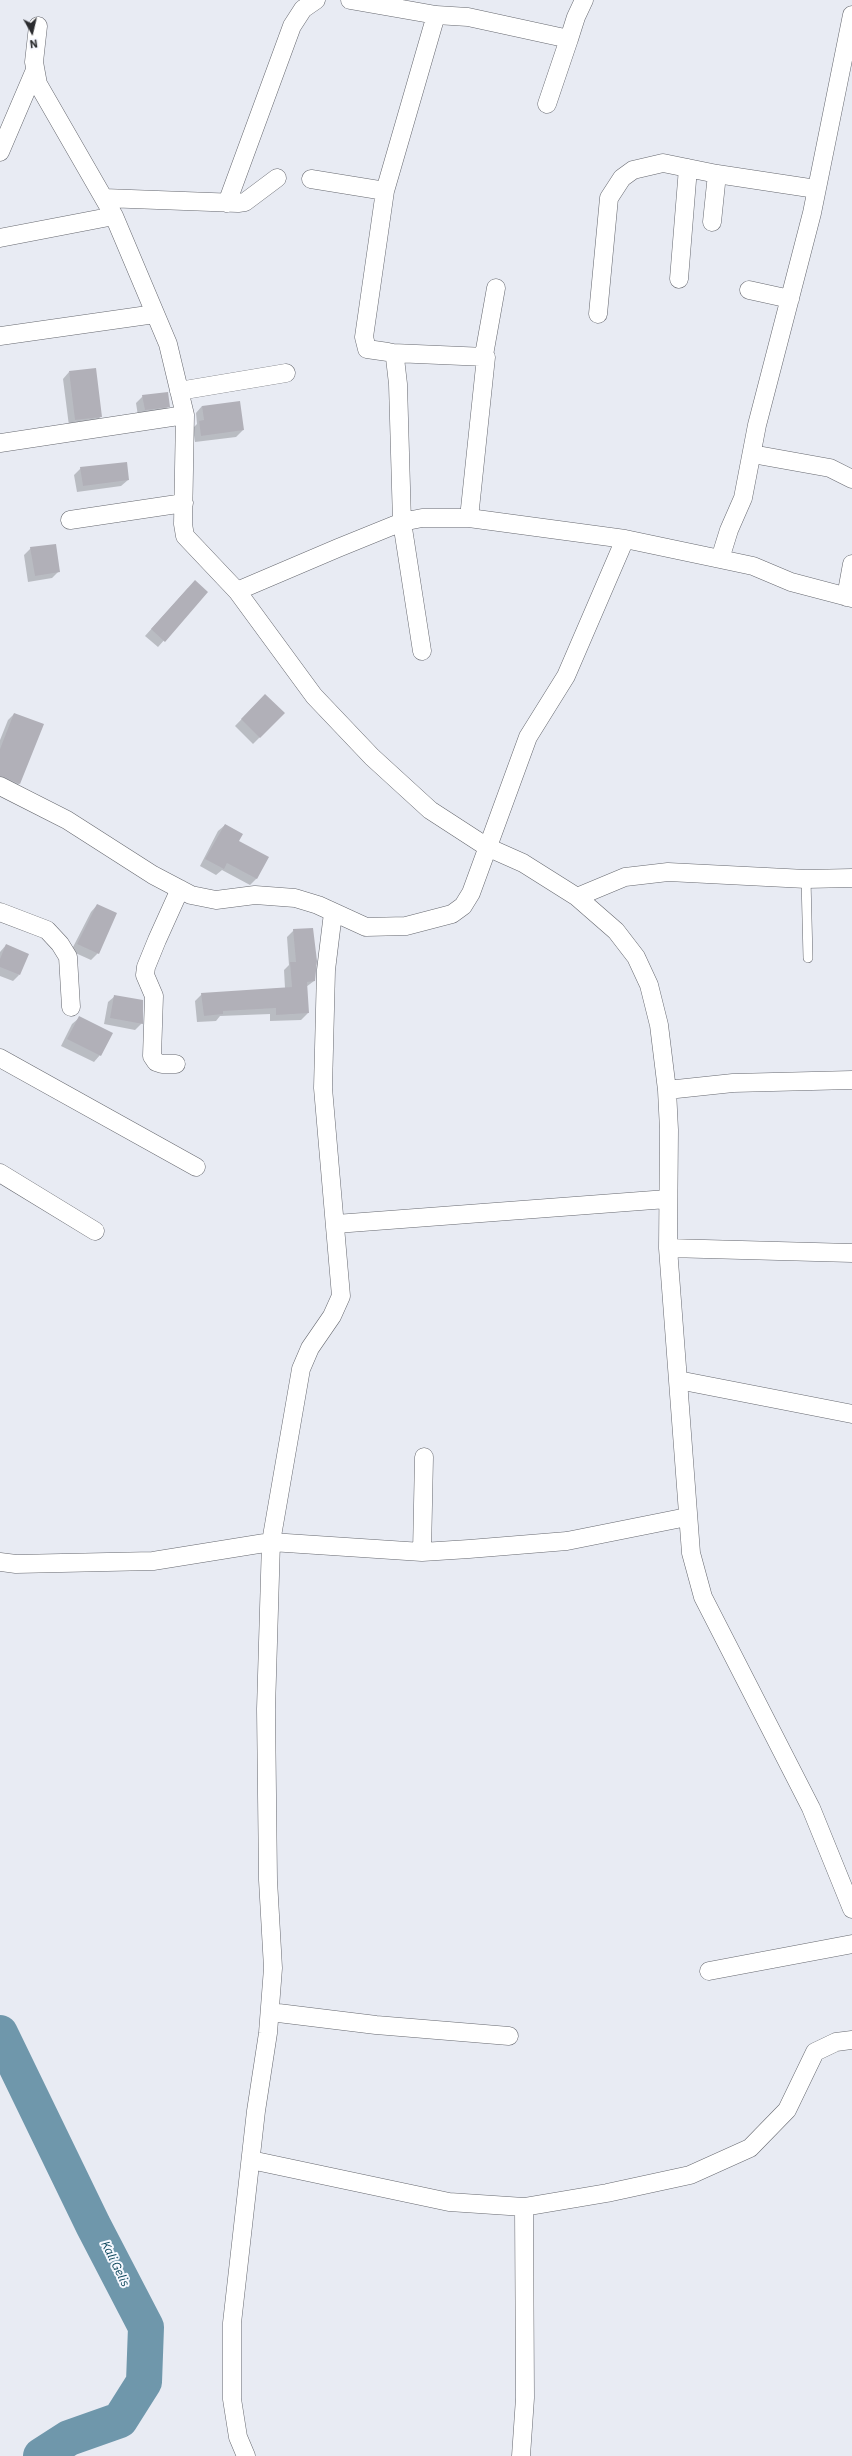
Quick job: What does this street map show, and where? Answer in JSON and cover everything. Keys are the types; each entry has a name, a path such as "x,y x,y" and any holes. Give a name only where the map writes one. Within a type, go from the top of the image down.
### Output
{"street":[{"path":"228,203 292,26 303,8 316,0"},
{"path":"350,0 436,15 468,17 569,39"},
{"path":"547,104 576,16 584,0"},
{"path":"436,15 385,191 364,337 368,349 393,353 484,355"},
{"path":"720,559 728,530 743,498 752,454 816,189 852,15"},
{"path":"38,26 35,70 38,84 114,216 168,344 185,415 184,503 182,524 185,536 237,592 314,696 372,758 430,810 487,847 523,863 577,897 616,931 636,957 649,985 659,1025 667,1090 669,1130 667,1199 668,1248 687,1517 691,1552 703,1597 811,1808 852,1909"},
{"path":"0,152 7,114 35,70"},
{"path":"598,314 609,198 614,187 622,178 646,166 663,163 717,174 816,189"},
{"path":"679,279 688,168"},
{"path":"712,222 717,174"},
{"path":"104,198 228,203 245,202 277,178"},
{"path":"310,179 385,191"},
{"path":"0,238 114,216"},
{"path":"469,518 487,361 484,355 496,288"},
{"path":"749,290 790,299"},
{"path":"0,336 155,314"},
{"path":"393,353 396,358 398,384 402,522 422,651"},
{"path":"179,391 286,373"},
{"path":"0,443 185,415"},
{"path":"752,454 830,468 852,479"},
{"path":"70,520 184,503"},
{"path":"237,592 402,522 422,518 469,518 625,539 753,566 791,582 849,598 852,564"},
{"path":"0,786 67,820 153,875 191,895 216,900 255,895 295,898 318,905 366,927 406,926 452,914 463,906 471,893 528,736 566,676 625,539"},
{"path":"577,897 625,878 668,872 806,880 852,878"},
{"path":"176,1064 162,1064 156,1062 152,1056 154,996 145,975 146,967 154,947 180,889"},
{"path":"0,912 47,930 60,944 68,957 71,1008"},
{"path":"246,2456 238,2437 232,2398 232,2324 270,2012 273,1961 268,1880 266,1709 272,1542 301,1369 310,1348 332,1316 341,1296 336,1224 330,1190 323,1088 326,970 333,913"},
{"path":"0,1058 196,1167"},
{"path":"667,1090 733,1083 852,1080"},
{"path":"0,1173 95,1231"},
{"path":"336,1224 667,1199"},
{"path":"668,1248 852,1253"},
{"path":"678,1380 852,1414"},
{"path":"422,1552 424,1457"},
{"path":"0,1562 16,1564 153,1561 272,1542 422,1552 567,1541 687,1517"},
{"path":"709,1971 852,1944"},
{"path":"270,2012 376,2025 509,2036"},
{"path":"251,2160 449,2202 524,2206 607,2193 690,2175 750,2148 787,2110 815,2052 836,2042 852,2040"},
{"path":"521,2456 525,2398 524,2206"}],"lane":[{"path":"806,880 808,958"}],"building":[{"path":"96,368 102,417 75,420 69,371"},
{"path":"168,392 170,407 145,410 142,395"},
{"path":"240,401 244,430 201,436 199,421 204,420 202,406"},
{"path":"127,462 129,480 83,486 80,467"},
{"path":"56,544 60,572 35,576 30,547"},
{"path":"195,580 208,592 165,642 151,629"},
{"path":"265,694 285,713 260,738 241,719"},
{"path":"14,713 44,724 20,784 0,776 0,749"},
{"path":"225,824 243,834 239,841 269,857 257,879 227,863 224,869 205,859"},
{"path":"97,904 117,913 99,954 77,944"},
{"path":"313,928 317,961 315,981 307,982 309,1013 276,1015 276,1008 223,1011 223,1014 204,1016 201,993 292,987 290,962 296,962 293,929"},
{"path":"6,944 29,954 20,975 0,967 0,959"},
{"path":"114,995 143,1000 143,1024 110,1018"},
{"path":"79,1016 113,1033 101,1056 67,1039"}],"waterway":[{"name":"Kali Gelis","path":"0,2033 93,2225 146,2327 144,2382 120,2420 69,2438 41,2456"}]}
